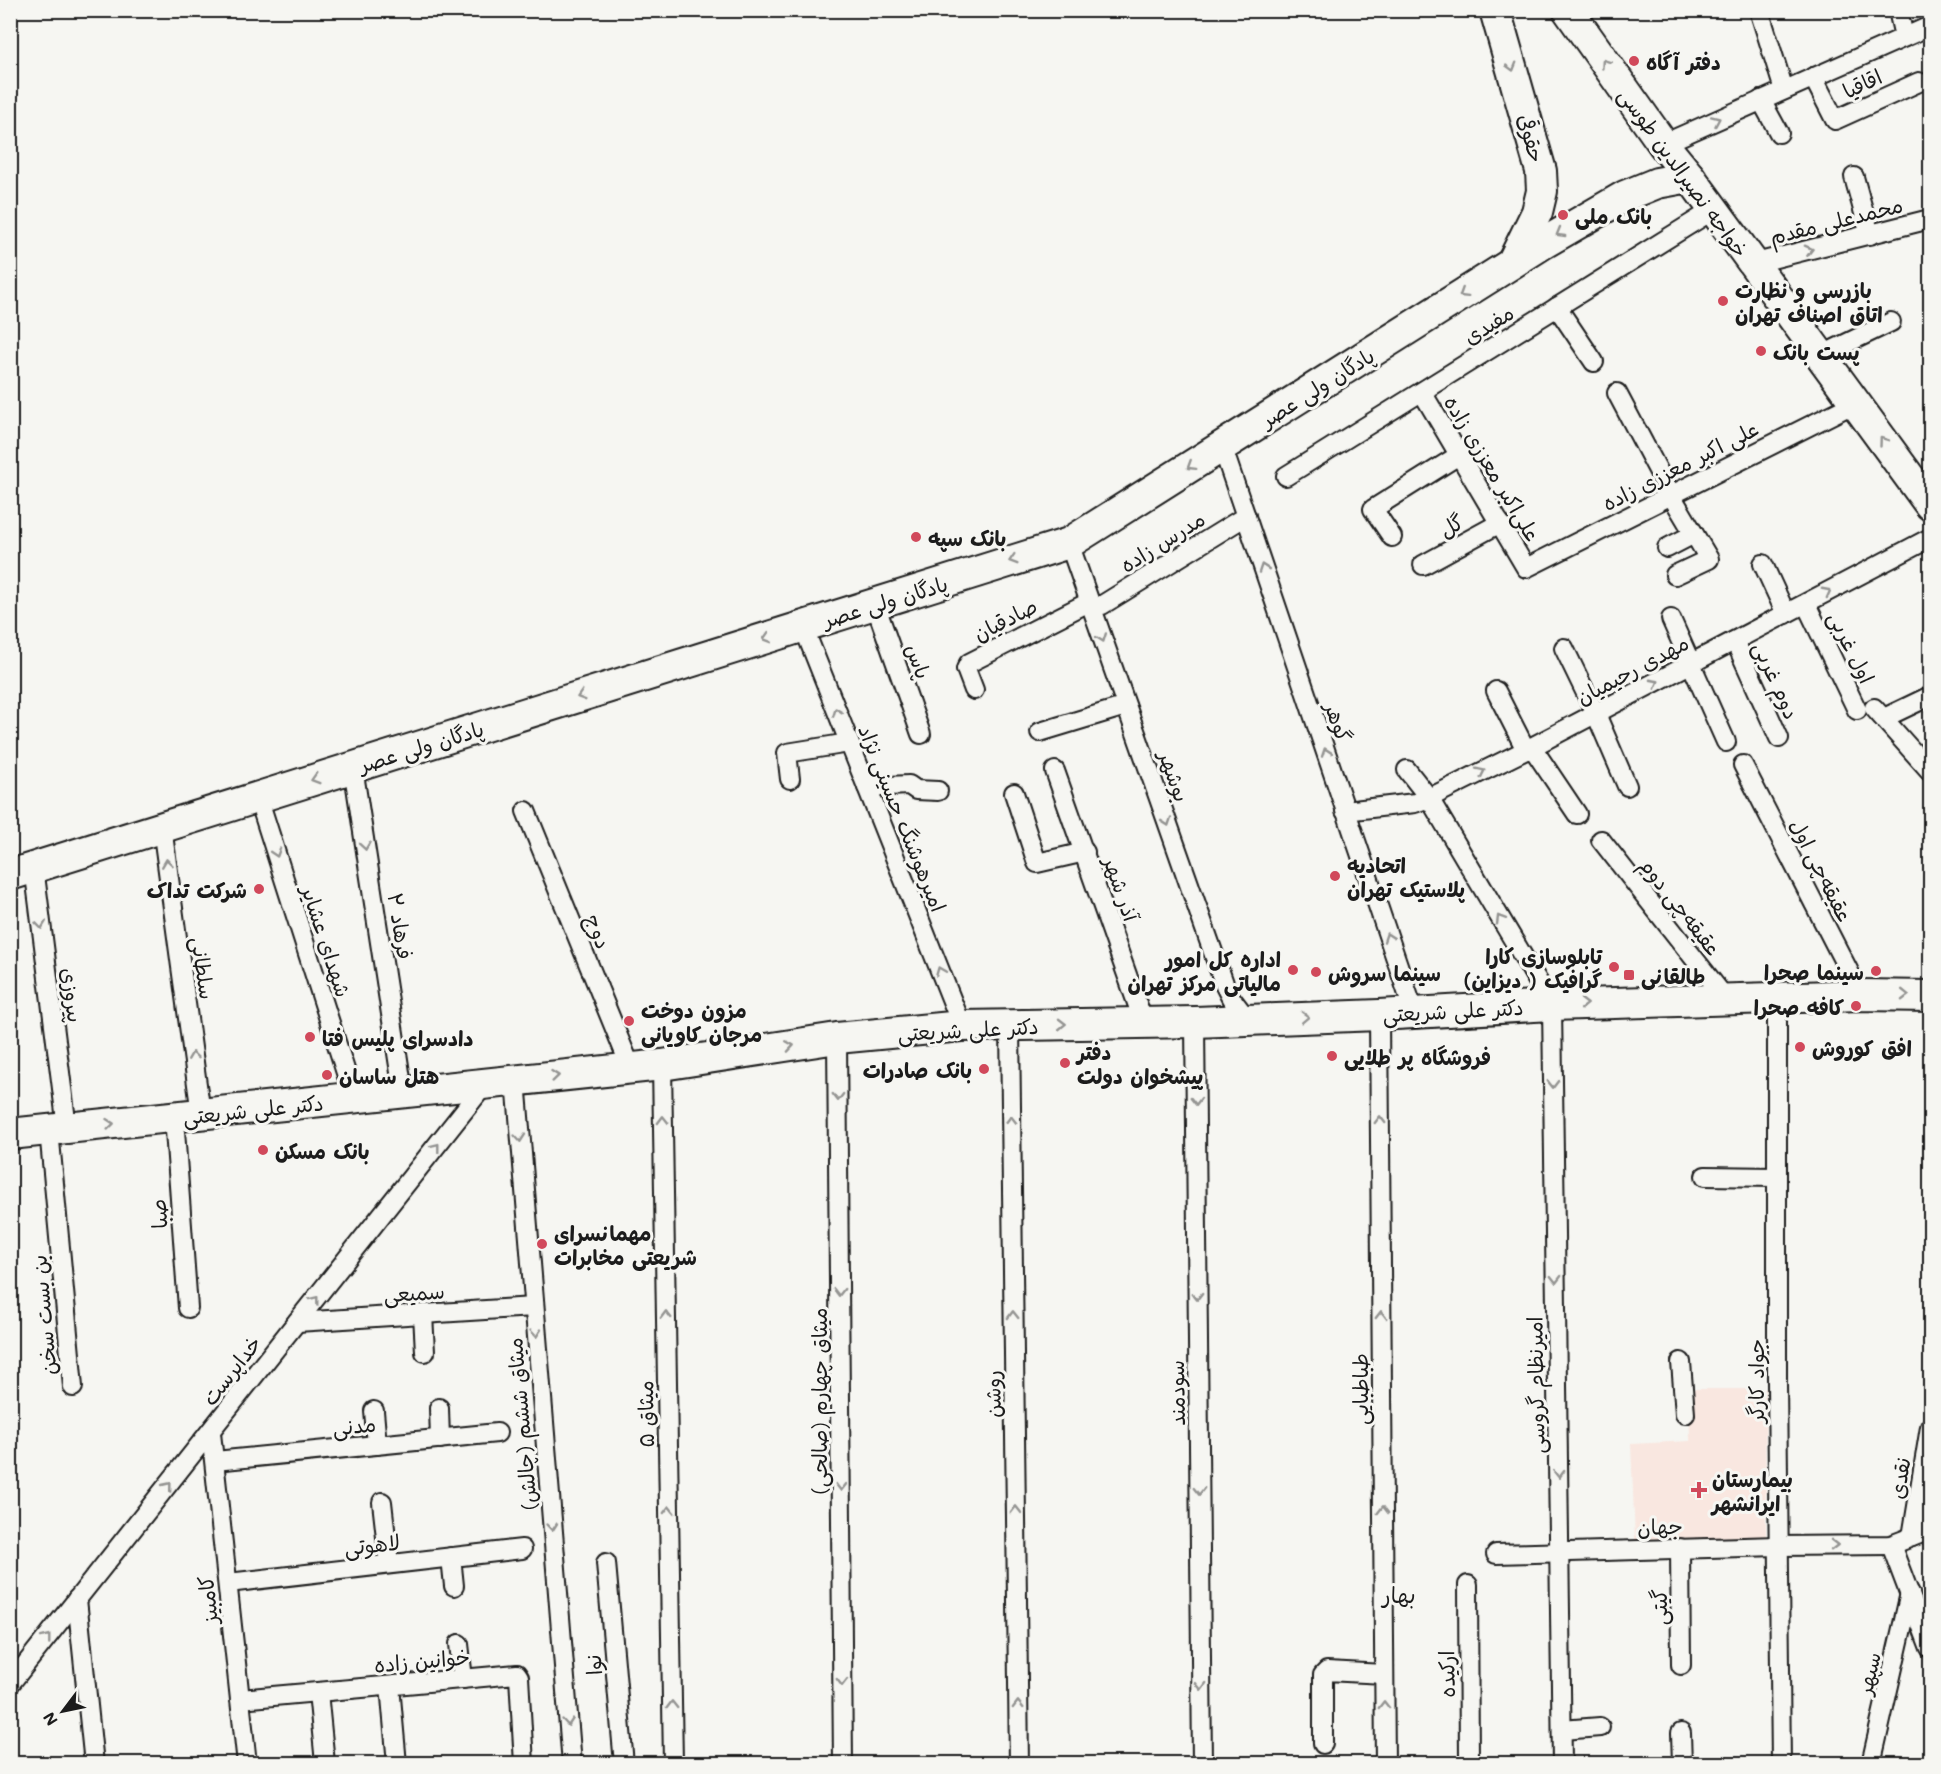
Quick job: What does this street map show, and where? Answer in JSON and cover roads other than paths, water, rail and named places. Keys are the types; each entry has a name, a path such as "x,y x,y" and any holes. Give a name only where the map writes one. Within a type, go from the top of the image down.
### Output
{"main road":[{"name":"حقوقی","path":"1496,10 1541,171 1542,191 1537,212 1512,263"},
{"name":"خواجه نصیرالدین طوسی","path":"1568,10 1663,144 1690,177 1855,403 1925,488"},
{"name":"پادگان ولی عصر","path":"22,871 1069,543 1512,263 1625,196 1657,183 1690,177"},
{"name":"دکتر علی شریعتی","path":"10,1134 662,1065 837,1038 962,1026 1195,1022 1726,999 1861,995 1930,996"}],"street":[{"path":"1760,10 1784,90"},
{"path":"1898,10 1904,37"},
{"path":"1663,144 1930,26"},
{"name":"اقاقیا","path":"1813,78 1835,120 1919,82"},
{"path":"1761,100 1779,133"},
{"path":"1854,177 1870,235"},
{"name":"مفیدی","path":"1286,477 1713,210"},
{"name":"محمدعلی مقدم","path":"1752,264 1930,219"},
{"path":"1557,307 1594,362"},
{"path":"1820,356 1892,322"},
{"name":"علی‌اکبر معززی زاده","path":"1422,392 1526,568"},
{"path":"1617,393 1671,495 1709,559 1675,575"},
{"name":"علی اکبر معززی زاده","path":"1526,568 1855,403"},
{"name":"گوهر","path":"1222,446 1414,1012"},
{"path":"1392,537 1373,509 1459,455"},
{"name":"مدرس زاده","path":"1095,606 1246,516"},
{"name":"گل","path":"1424,565 1500,523"},
{"path":"1667,548 1694,534"},
{"name":"مهدی رحیمیان","path":"1345,811 1415,804 1429,798 1596,714 1930,538"},
{"name":"بوشهر","path":"1069,543 1095,606 1126,706 1225,986 1247,1019"},
{"path":"1763,564 1786,614"},
{"name":"پاس","path":"875,604 921,734"},
{"name":"اول غربی","path":"1806,604 1872,712 1930,771"},
{"name":"صادقیان","path":"974,690 966,669 969,663 1095,606"},
{"path":"1671,619 1726,742"},
{"name":"امیرهوشنگ حسینی نژاد","path":"803,626 962,1026"},
{"name":"دوم غربی","path":"1735,641 1779,738"},
{"path":"1563,648 1596,714 1627,786"},
{"path":"1496,691 1529,748 1577,814"},
{"path":"1872,712 1930,696"},
{"path":"1040,732 1126,706"},
{"path":"790,779 787,753 849,743"},
{"name":"عقیقه‌چی اول","path":"1743,765 1861,995"},
{"name":"فرهاد ۲","path":"353,767 404,1092"},
{"path":"1407,770 1429,798 1552,1005"},
{"name":"آذر شهر","path":"1055,771 1144,1023"},
{"path":"867,787 909,785 916,790 938,791"},
{"path":"1014,793 1037,863 1085,852"},
{"name":"شهدای عشایر","path":"258,797 354,1098"},
{"name":"دوج","path":"526,811 631,1068"},
{"name":"سلطانی","path":"162,827 187,1115"},
{"name":"عقیقه‌چی دوم","path":"1601,840 1726,999"},
{"name":"پیروزی","path":"22,871 58,1129"},
{"name":"جواد کارگر","path":"1777,998 1776,1177 1781,1764"},
{"name":"امیرنظام گروسی","path":"1552,1005 1562,1764"},
{"name":"طباطبایی","path":"1379,1015 1385,1764"},
{"name":"سودمند","path":"1195,1022 1202,1764"},
{"name":"روشن","path":"1010,1025 1019,1764"},
{"name":"میثاق چهارم (صالحی)","path":"837,1038 843,1764"},
{"name":"میثاق ۵","path":"662,1065 673,1764"},
{"name":"میثاق ششم (چالش)","path":"516,1080 572,1764"},
{"name":"خداپرست","path":"10,1684 486,1083"},
{"name":"صبا","path":"187,1115 188,1308"},
{"name":"بن بست سخن","path":"58,1129 73,1387"},
{"path":"1705,1176 1776,1177"},
{"name":"سمیعی","path":"297,1322 534,1307"},
{"path":"423,1314 425,1352"},
{"path":"1681,1362 1685,1414"},
{"path":"439,1408 440,1439"},
{"path":"374,1411 377,1445"},
{"name":"نقدی","path":"1912,1537 1930,1427"},
{"name":"کامبیز","path":"211,1433 247,1764"},
{"name":"مدنی","path":"215,1461 497,1433"},
{"path":"382,1502 389,1564"},
{"name":"جهان","path":"1496,1554 1778,1545 1891,1545 1930,1530"},
{"path":"1891,1545 1930,1648"},
{"name":"گیتی","path":"1680,1548 1681,1665"},
{"name":"لاهوتی","path":"228,1583 522,1549"},
{"path":"451,1557 454,1586"},
{"name":"نوا","path":"606,1563 624,1764"},
{"name":"ارکیده","path":"1468,1585 1469,1764"},
{"name":"سپهر","path":"1871,1764 1910,1593"},
{"path":"77,1599 94,1764"},
{"path":"459,1644 463,1679"},
{"path":"1323,1744 1323,1675 1325,1672 1384,1674"},
{"name":"خوانین زاده","path":"240,1699 518,1674 524,1764"},
{"path":"390,1686 397,1764"},
{"path":"318,1692 325,1763"},
{"path":"1562,1730 1600,1727"},
{"path":"1681,1733 1682,1764"}],"place":[{"name":"دفتر آگاه","path":"1634,61"},
{"name":"بانک ملی","path":"1563,215"},
{"name":"بازرسی و نظارت اتاق اصناف تهران","path":"1723,301"},
{"name":"پست بانک","path":"1761,351"},
{"name":"بانک سپه","path":"916,537"},
{"name":"اتحادیه پلاستیک تهران","path":"1335,876"},
{"name":"شرکت تداک","path":"259,889"},
{"name":"تابلوسازی كارا گرافیک ( ديزاين)","path":"1614,967"},
{"name":"اداره کل امور مالیاتی مرکز تهران","path":"1293,970"},
{"name":"سینما صحرا","path":"1876,971"},
{"name":"سینما سروش","path":"1316,972"},
{"name":"طالقانی","path":"1629,975"},
{"name":"کافه صحرا","path":"1856,1006"},
{"name":"مزون دوخت مرجان کاویانی","path":"629,1021"},
{"name":"دادسرای پلیس فتا","path":"310,1037"},
{"name":"افق کوروش","path":"1800,1047"},
{"name":"فروشگاه پر طلایی","path":"1332,1056"},
{"name":"دفتر پیشخوان دولت","path":"1065,1063"},
{"name":"بانک صادرات","path":"984,1069"},
{"name":"هتل ساسان","path":"327,1075"},
{"name":"بانک مسکن","path":"263,1150"},
{"name":"مهمانسرای شریعتی مخابرات","path":"542,1244"},
{"name":"بیمارستان ایرانشهر","path":"1699,1490"}],"district":[{"name":"بهار","path":"1399,1594"}]}
